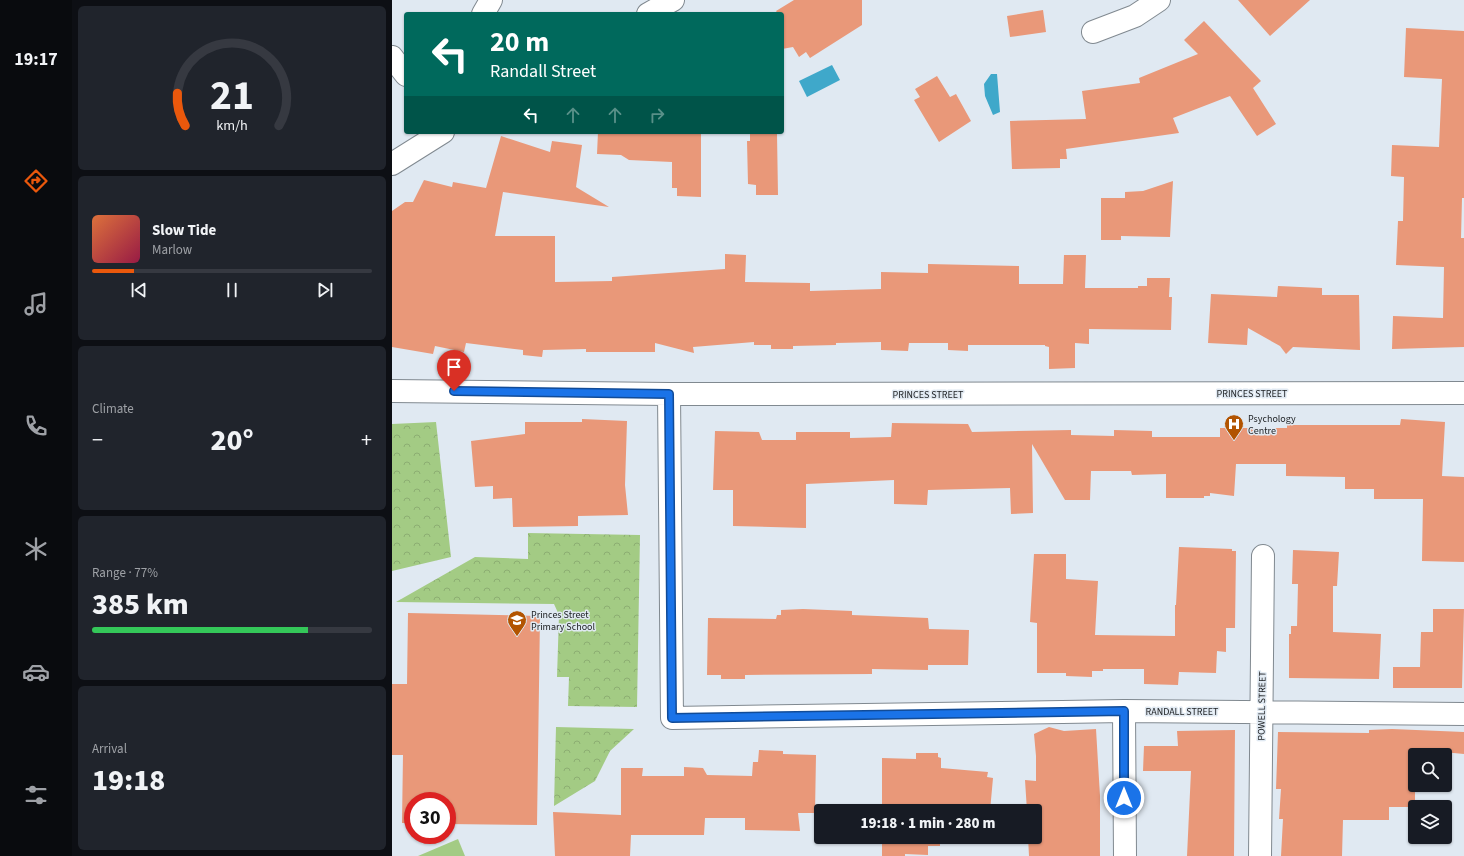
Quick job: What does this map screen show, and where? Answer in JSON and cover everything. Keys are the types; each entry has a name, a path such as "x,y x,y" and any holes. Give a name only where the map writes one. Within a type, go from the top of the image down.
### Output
{"street":[{"path":"484,12 491,0"},
{"path":"652,12 673,0"},
{"path":"1093,32 1135,16 1159,0"},
{"path":"392,57 404,72"},
{"path":"392,164 440,134"},
{"name":"PRINCES STREET","path":"392,391 669,394 1464,393"},
{"name":"RANDALL STREET","path":"669,394 672,718 1124,711 1464,714"},
{"name":"POWELL STREET","path":"1260,856 1263,556"},
{"path":"1124,711 1125,856"}],"green space":[{"path":"436,422 451,557 392,571 392,424"},
{"path":"528,533 640,535 637,707 568,706 569,677 557,677 559,615 554,604 396,602 475,557 528,559"},
{"path":"556,727 634,729 610,751 595,781 554,806"},
{"path":"458,839 465,856 418,856 446,844 456,844 456,840"}],"water":[{"path":"832,65 840,80 807,97 799,81"},
{"path":"991,74 997,74 1000,112 993,115 985,96 984,84"}],"building":[{"path":"794,0 862,0 862,25 810,58 806,52 799,57 793,47 784,49 784,12 776,11"},
{"path":"1238,0 1310,0 1270,36"},
{"path":"1043,10 1046,32 1010,37 1007,16"},
{"path":"1204,21 1261,81 1253,88 1276,124 1257,136 1230,96 1173,118 1179,133 1066,149 1067,159 1060,159 1060,168 1012,169 1010,121 1086,119 1082,91 1140,83 1139,78 1198,54 1184,40"},
{"path":"1406,28 1464,31 1464,198 1462,198 1461,238 1464,238 1464,347 1392,349 1393,316 1443,318 1444,267 1396,265 1398,221 1403,221 1404,177 1391,176 1392,145 1439,147 1442,79 1404,77"},
{"path":"937,76 950,97 956,94 971,121 939,142 914,100 920,97 915,89"},
{"path":"598,134 701,134 701,197 677,196 677,188 672,188 672,162 629,160 621,155 597,154"},
{"path":"750,134 777,134 778,195 756,195 756,185 748,184 747,141 750,141"},
{"path":"501,136 550,152 552,141 582,145 576,187 609,207 503,192 495,236 555,236 555,282 612,281 612,277 725,269 725,254 746,255 745,282 810,283 810,291 881,289 881,272 928,273 928,264 1019,266 1019,284 1063,284 1064,255 1086,255 1085,288 1138,288 1138,286 1147,286 1147,278 1170,278 1169,297 1172,297 1171,330 1089,329 1089,344 1075,343 1075,368 1049,369 1049,347 1045,345 968,345 968,351 948,350 948,343 909,343 908,351 881,350 881,342 836,343 836,345 793,346 793,349 771,349 771,345 754,345 754,342 693,347 694,353 655,343 655,352 586,352 586,349 543,350 542,357 523,355 523,350 466,343 464,352 435,346 433,354 392,347 392,211 405,202 413,202 424,180 452,187 453,182 486,188"},
{"path":"1173,181 1170,237 1121,236 1121,240 1101,240 1101,198 1125,198 1125,192 1143,191"},
{"path":"1278,286 1322,288 1322,295 1359,295 1360,350 1293,347 1286,354 1280,346 1248,328 1247,345 1208,343 1211,294 1277,297"},
{"path":"582,419 627,421 625,485 628,515 578,516 578,526 513,527 512,498 493,499 493,486 475,487 471,441 525,434 525,422 582,422"},
{"path":"1401,419 1445,422 1442,476 1464,477 1464,562 1422,561 1423,499 1374,499 1374,489 1345,489 1345,477 1286,476 1286,464 1236,464 1234,496 1210,493 1210,496 1204,496 1204,498 1166,498 1166,474 1132,475 1131,471 1091,471 1090,500 1065,500 1032,444 1033,513 1011,514 1010,488 928,490 927,505 894,504 894,480 806,484 806,528 733,526 733,490 713,490 715,431 759,432 762,440 796,440 796,432 850,432 850,438 891,437 892,423 968,424 972,432 1071,430 1071,435 1114,436 1114,430 1152,431 1152,437 1220,437 1220,428 1287,428 1287,425 1400,425"},
{"path":"1179,547 1232,549 1232,551 1236,551 1235,628 1226,628 1226,652 1217,651 1216,673 1179,672 1178,685 1144,684 1144,669 1103,669 1103,671 1092,671 1092,677 1066,676 1066,673 1037,673 1037,623 1030,622 1034,554 1066,554 1066,579 1098,581 1095,635 1175,636 1175,605"},
{"path":"1293,550 1339,552 1337,586 1333,586 1333,632 1381,634 1379,679 1289,678 1289,634 1291,634 1291,626 1297,626 1298,584 1292,584"},
{"path":"803,609 852,611 852,615 928,618 929,629 969,630 968,665 928,665 928,670 872,669 872,674 745,675 745,679 721,679 721,675 707,675 708,618 776,619 777,615 781,615 781,610"},
{"path":"1433,609 1464,609 1462,688 1393,688 1393,667 1420,667 1421,632 1433,632"},
{"name":"Princes Street Primary School","path":"408,613 540,616 537,825 456,824 456,792 404,792 404,823 402,823 403,755 392,755 392,684 407,684"},
{"path":"1049,727 1064,731 1096,729 1100,796 1100,856 1029,856 1028,844 1042,844 1042,804 1027,804 1025,780 1036,781 1034,734"},
{"path":"1392,729 1464,732 1464,754 1452,753 1452,748 1408,748 1408,792 1415,792 1415,800 1408,800 1408,807 1389,807 1389,820 1343,820 1342,856 1281,856 1283,819 1279,819 1281,789 1276,789 1278,732 1369,733 1369,730"},
{"path":"1235,730 1234,856 1187,856 1191,771 1143,771 1144,746 1178,746 1177,731"},
{"path":"759,750 783,751 783,754 816,755 814,813 798,813 800,831 745,830 745,818 705,818 704,835 631,835 630,856 555,856 553,812 621,815 621,768 643,768 642,776 684,776 684,767 703,768 707,775 752,776 753,762 758,762"},
{"path":"916,753 938,753 938,757 941,758 941,768 988,772 987,777 993,778 991,804 882,804 882,758 916,759"},
{"path":"882,844 940,844 940,846 928,846 928,855 905,854 905,856 882,856"}],"place":[{"name":"Psychology Centre","path":"1234,441"},
{"name":"Princes Street Primary School","path":"517,637"}],"route":[{"path":"454,391 669,394 672,718 1124,711 1124,798"}]}
